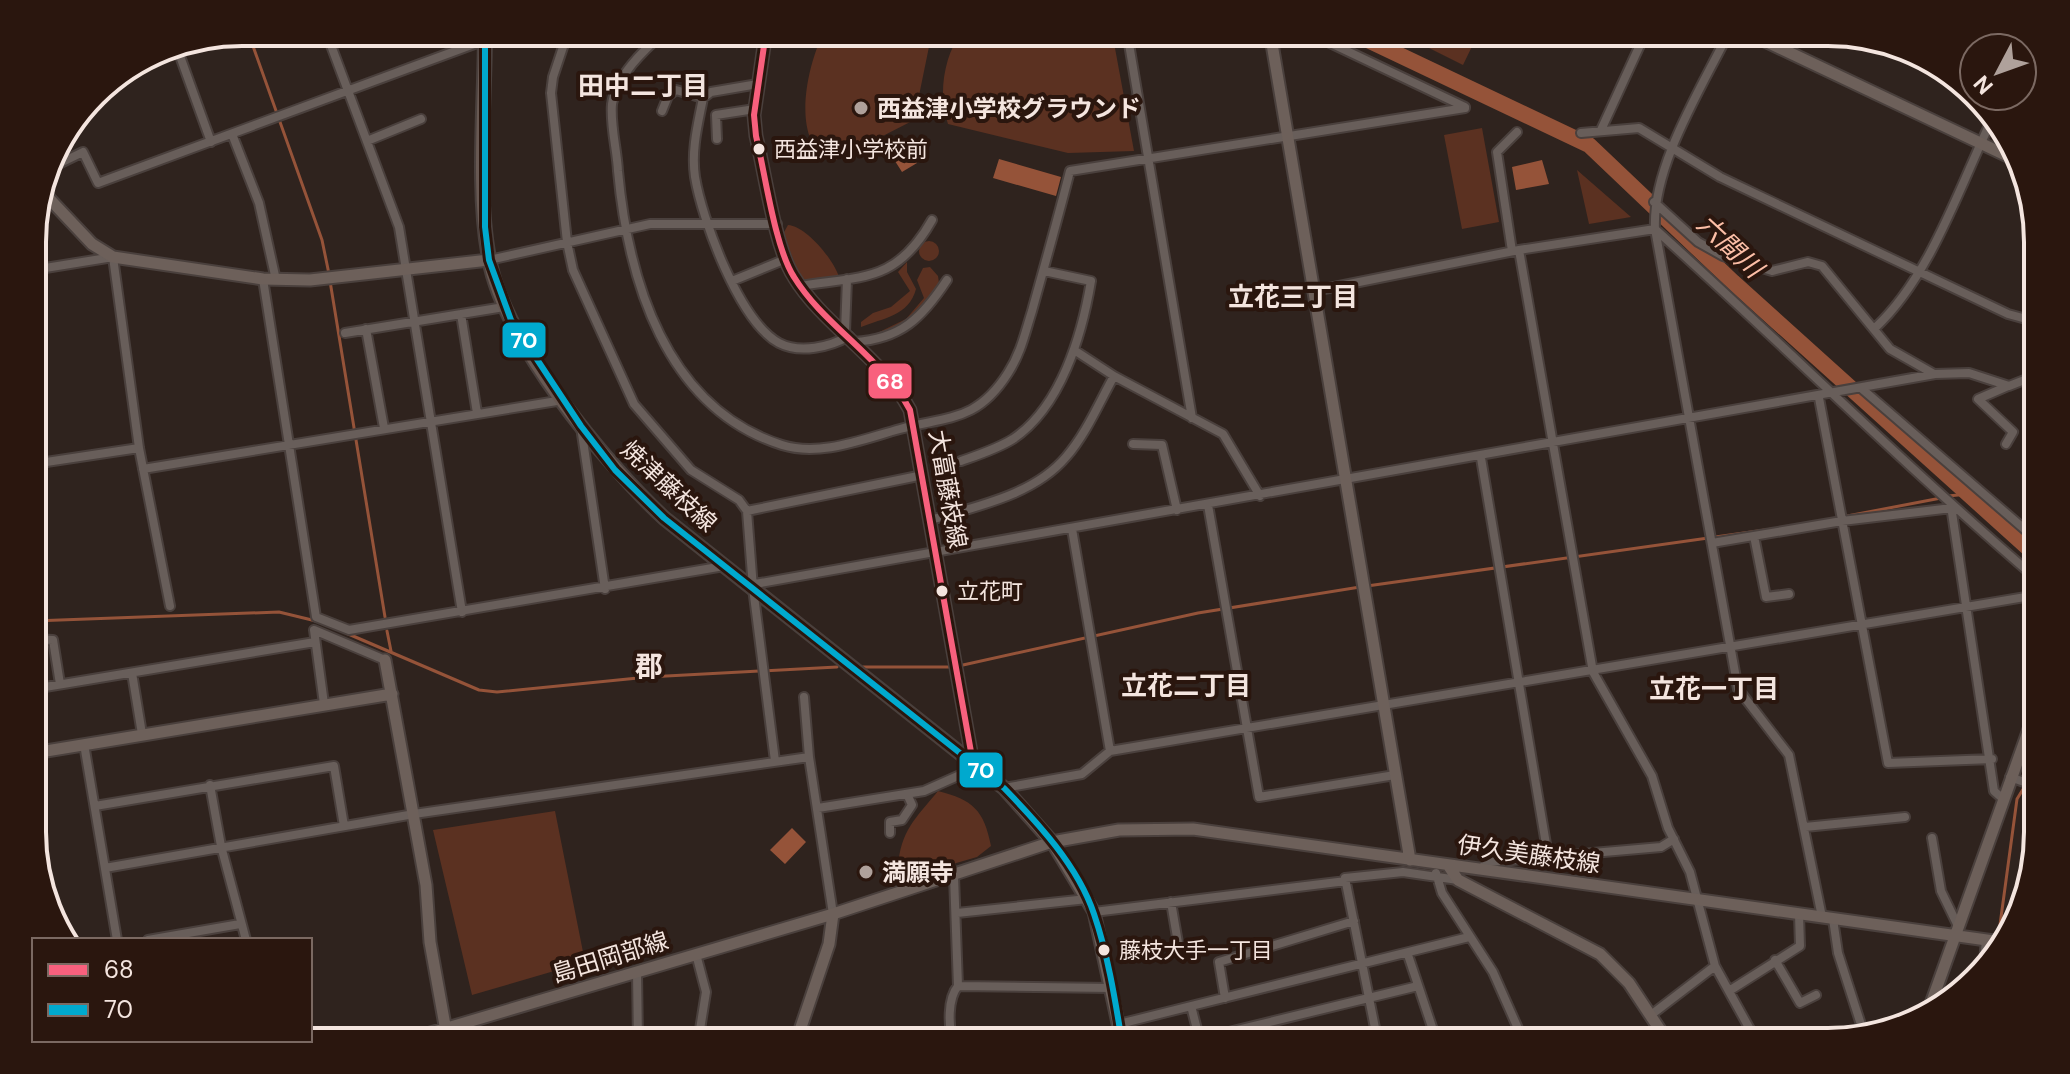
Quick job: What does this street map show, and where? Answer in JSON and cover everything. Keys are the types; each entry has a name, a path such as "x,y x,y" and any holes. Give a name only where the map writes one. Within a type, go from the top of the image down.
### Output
{"main road":[{"name":"焼津藤枝線","path":"485,46 485,227 489,260 504,307 581,426 633,489 724,566 754,586 1004,788 1052,842"}],"street":[{"path":"331,46 399,227 462,612"},
{"path":"64,161 83,152 98,183 348,92 461,46"},
{"path":"564,46 551,93 567,242 573,270 634,404 691,470 739,500 747,511 775,761"},
{"path":"649,46 630,66 612,103 624,230 643,302 680,370 698,394 724,414 781,444 799,448 831,447 914,425 962,417 1001,383 1023,344 1070,171 1465,108 1336,46"},
{"name":"大富藤枝線","path":"764,46 755,109 756,136 786,259 800,286 897,387 914,425 975,765"},
{"path":"1129,46 1192,418"},
{"path":"1272,46 1410,860"},
{"path":"1601,130 1640,46"},
{"path":"1722,46 1674,148 1654,202 1655,229 1738,689 1789,755 1827,918 1861,1025"},
{"path":"1775,46 2003,154"},
{"path":"180,56 211,142"},
{"path":"758,84 711,92 703,98 694,140 695,176 707,224 732,281 763,330 778,342 813,348 836,343 849,336 875,340 904,330 923,313 947,280"},
{"path":"662,111 668,96 676,90 703,98"},
{"path":"717,139 716,115 755,109"},
{"path":"367,141 421,119"},
{"path":"1581,133 1639,128 1720,177 2008,314 2024,318"},
{"path":"1875,328 1898,307 1920,271 1987,129"},
{"path":"1517,132 1497,152 1593,672 1652,776 1674,839 1690,872 1715,966 1749,1028"},
{"path":"232,134 259,203 276,280"},
{"path":"51,201 92,244 113,257"},
{"path":"1654,202 1698,242 1723,256 1772,271 1808,262 1822,266 1890,349 1935,374"},
{"path":"800,286 878,272 904,260 915,249 932,220"},
{"path":"46,268 113,257 263,279 325,280 489,260 650,224 777,224"},
{"path":"1314,291 1516,251 1655,229"},
{"path":"1655,229 1837,394 1952,507 2024,568"},
{"path":"113,257 139,448 170,606"},
{"path":"732,281 786,259"},
{"path":"961,461 997,447 1027,426 1053,392 1074,350 1091,281 1044,271"},
{"path":"263,279 316,617 349,630 605,589 724,566"},
{"path":"847,279 849,336"},
{"path":"345,333 504,307"},
{"path":"461,314 477,413"},
{"path":"366,329 384,428"},
{"path":"1074,350 1228,440 1260,496"},
{"path":"754,586 937,551 1819,398 1935,374 1969,373 2009,386"},
{"path":"931,520 1006,496 1053,470 1080,438 1114,376"},
{"path":"2006,444 2013,432 1978,399 2024,380"},
{"path":"1861,388 2024,529"},
{"path":"1819,398 1888,763 1992,759"},
{"path":"143,469 431,419 563,400"},
{"path":"581,426 605,589"},
{"path":"1133,444 1162,445 1177,510"},
{"path":"46,462 139,448"},
{"path":"1481,458 1548,856"},
{"path":"747,511 923,475"},
{"path":"1208,505 1259,797 1395,775"},
{"path":"1712,543 1842,521 1952,507"},
{"path":"1952,507 1992,759 1994,791 2002,798"},
{"path":"1072,529 1110,751"},
{"path":"1754,536 1766,597 1789,594"},
{"path":"1004,788 1082,774 1110,751 1384,708 2024,597"},
{"path":"324,704 314,630 385,660 414,814 440,1010 446,1028"},
{"path":"347,643 349,630"},
{"path":"46,640 53,640 60,684"},
{"path":"46,687 315,642"},
{"path":"132,673 142,734"},
{"path":"46,751 392,694"},
{"path":"801,1028 829,944 833,914 809,757 804,697"},
{"path":"1933,997 2024,740"},
{"path":"84,744 117,938"},
{"path":"105,868 414,814 809,757"},
{"path":"818,808 907,794 975,765"},
{"path":"95,806 334,766 344,826"},
{"path":"2010,777 2024,783"},
{"path":"210,785 221,846 245,938"},
{"path":"890,833 890,822 902,820 912,805 907,794"},
{"path":"1805,827 1905,817"},
{"name":"伊久美藤枝線","path":"833,914 1052,842 1119,830 1193,829 1410,860 1440,868 1479,869 1827,918 1956,931 1991,940"},
{"path":"1932,838 1941,891 1956,931"},
{"path":"1479,869 1489,862 1661,847 1674,839"},
{"path":"1052,842 1094,912 1120,1028"},
{"path":"1440,868 1442,893 1493,972 1518,1028"},
{"path":"1373,1028 1345,878 1440,868 1600,954 1629,983 1659,1028"},
{"path":"951,1028 954,991 958,986 954,876"},
{"path":"1094,912 1346,881"},
{"path":"957,913 1087,899"},
{"path":"1171,902 1178,943"},
{"name":"島田岡部線","path":"446,1028 833,914"},
{"path":"1729,991 1800,946 1799,914"},
{"path":"1225,998 1219,962 1354,921"},
{"path":"160,938 240,924"},
{"path":"1119,1024 1408,955 1469,937"},
{"path":"696,954 706,992 700,1028"},
{"path":"1408,955 1432,1028"},
{"path":"1775,960 1800,1003 1816,995"},
{"path":"1651,1015 1715,966"},
{"path":"637,972 638,1028"},
{"path":"958,986 1112,988"},
{"path":"1248,1028 1418,986"},
{"path":"1191,1006 1197,1028"}],"shaded area":[{"name":"西益津小学校グラウンド","path":"818,46 929,46 914,120 832,162 819,152 810,138 806,121 812,64"},
{"path":"954,46 1115,46 1134,151 1068,153 948,124 943,89"},
{"path":"1425,46 1472,46 1463,65"},
{"path":"1482,128 1499,222 1462,229 1444,135"},
{"path":"902,137 917,163 902,172 886,147"},
{"path":"999,159 1061,177 1056,196 993,178"},
{"path":"1542,160 1549,184 1516,190 1512,167"},
{"path":"1577,170 1631,217 1589,224"},
{"path":"788,225 803,231 818,245 839,277 803,284 783,234"},
{"path":"929,241 936,244 939,251 936,258 929,261 922,258 919,251 922,244"},
{"path":"907,262 907,272 916,289 913,298 894,315 861,327 861,322 873,313 891,307 910,291 898,272"},
{"path":"930,267 938,276 939,283 928,303 904,329 869,337 906,319 924,298 917,280 923,268"},
{"path":"938,791 960,798 975,808 985,823 991,846 977,857 908,877 898,868 902,844 916,817"},
{"path":"555,811 585,962 472,995 433,830"},
{"path":"792,828 806,842 785,864 770,850"}],"waterway":[{"path":"253,46 322,240 329,274"},
{"name":"六間川","path":"1380,46 1589,145 1733,282 2024,544"},
{"path":"330,281 385,617"},
{"path":"1948,496 1968,494"},
{"path":"1842,517 1941,498"},
{"path":"1367,586 1772,529"},
{"path":"963,665 1198,613 1360,587"},
{"path":"46,621 279,612 316,621"},
{"path":"387,631 391,651"},
{"path":"346,633 479,690 497,692 648,677 837,667"},
{"path":"863,667 951,667"},
{"path":"2000,925 2017,799 2024,788"}],"transit line":[{"name":"70","path":"485,46 485,227 489,260 511,320 581,426 615,470 664,518 1004,788 1043,831 1067,862 1087,896 1107,961 1120,1028"},
{"name":"68","path":"764,46 754,115 781,248 806,295 884,373 910,410 973,763"}],"place":[{"name":"西益津小学校グラウンド","path":"861,108"},
{"name":"西益津小学校前","path":"759,149"},
{"name":"立花町","path":"942,591"},
{"name":"満願寺","path":"866,872"},
{"name":"藤枝大手一丁目","path":"1104,950"}],"district":[{"name":"田中二丁目","path":"643,86"},
{"name":"立花三丁目","path":"1293,297"},
{"name":"郡","path":"649,666"},
{"name":"立花二丁目","path":"1186,686"},
{"name":"立花一丁目","path":"1714,689"}]}
